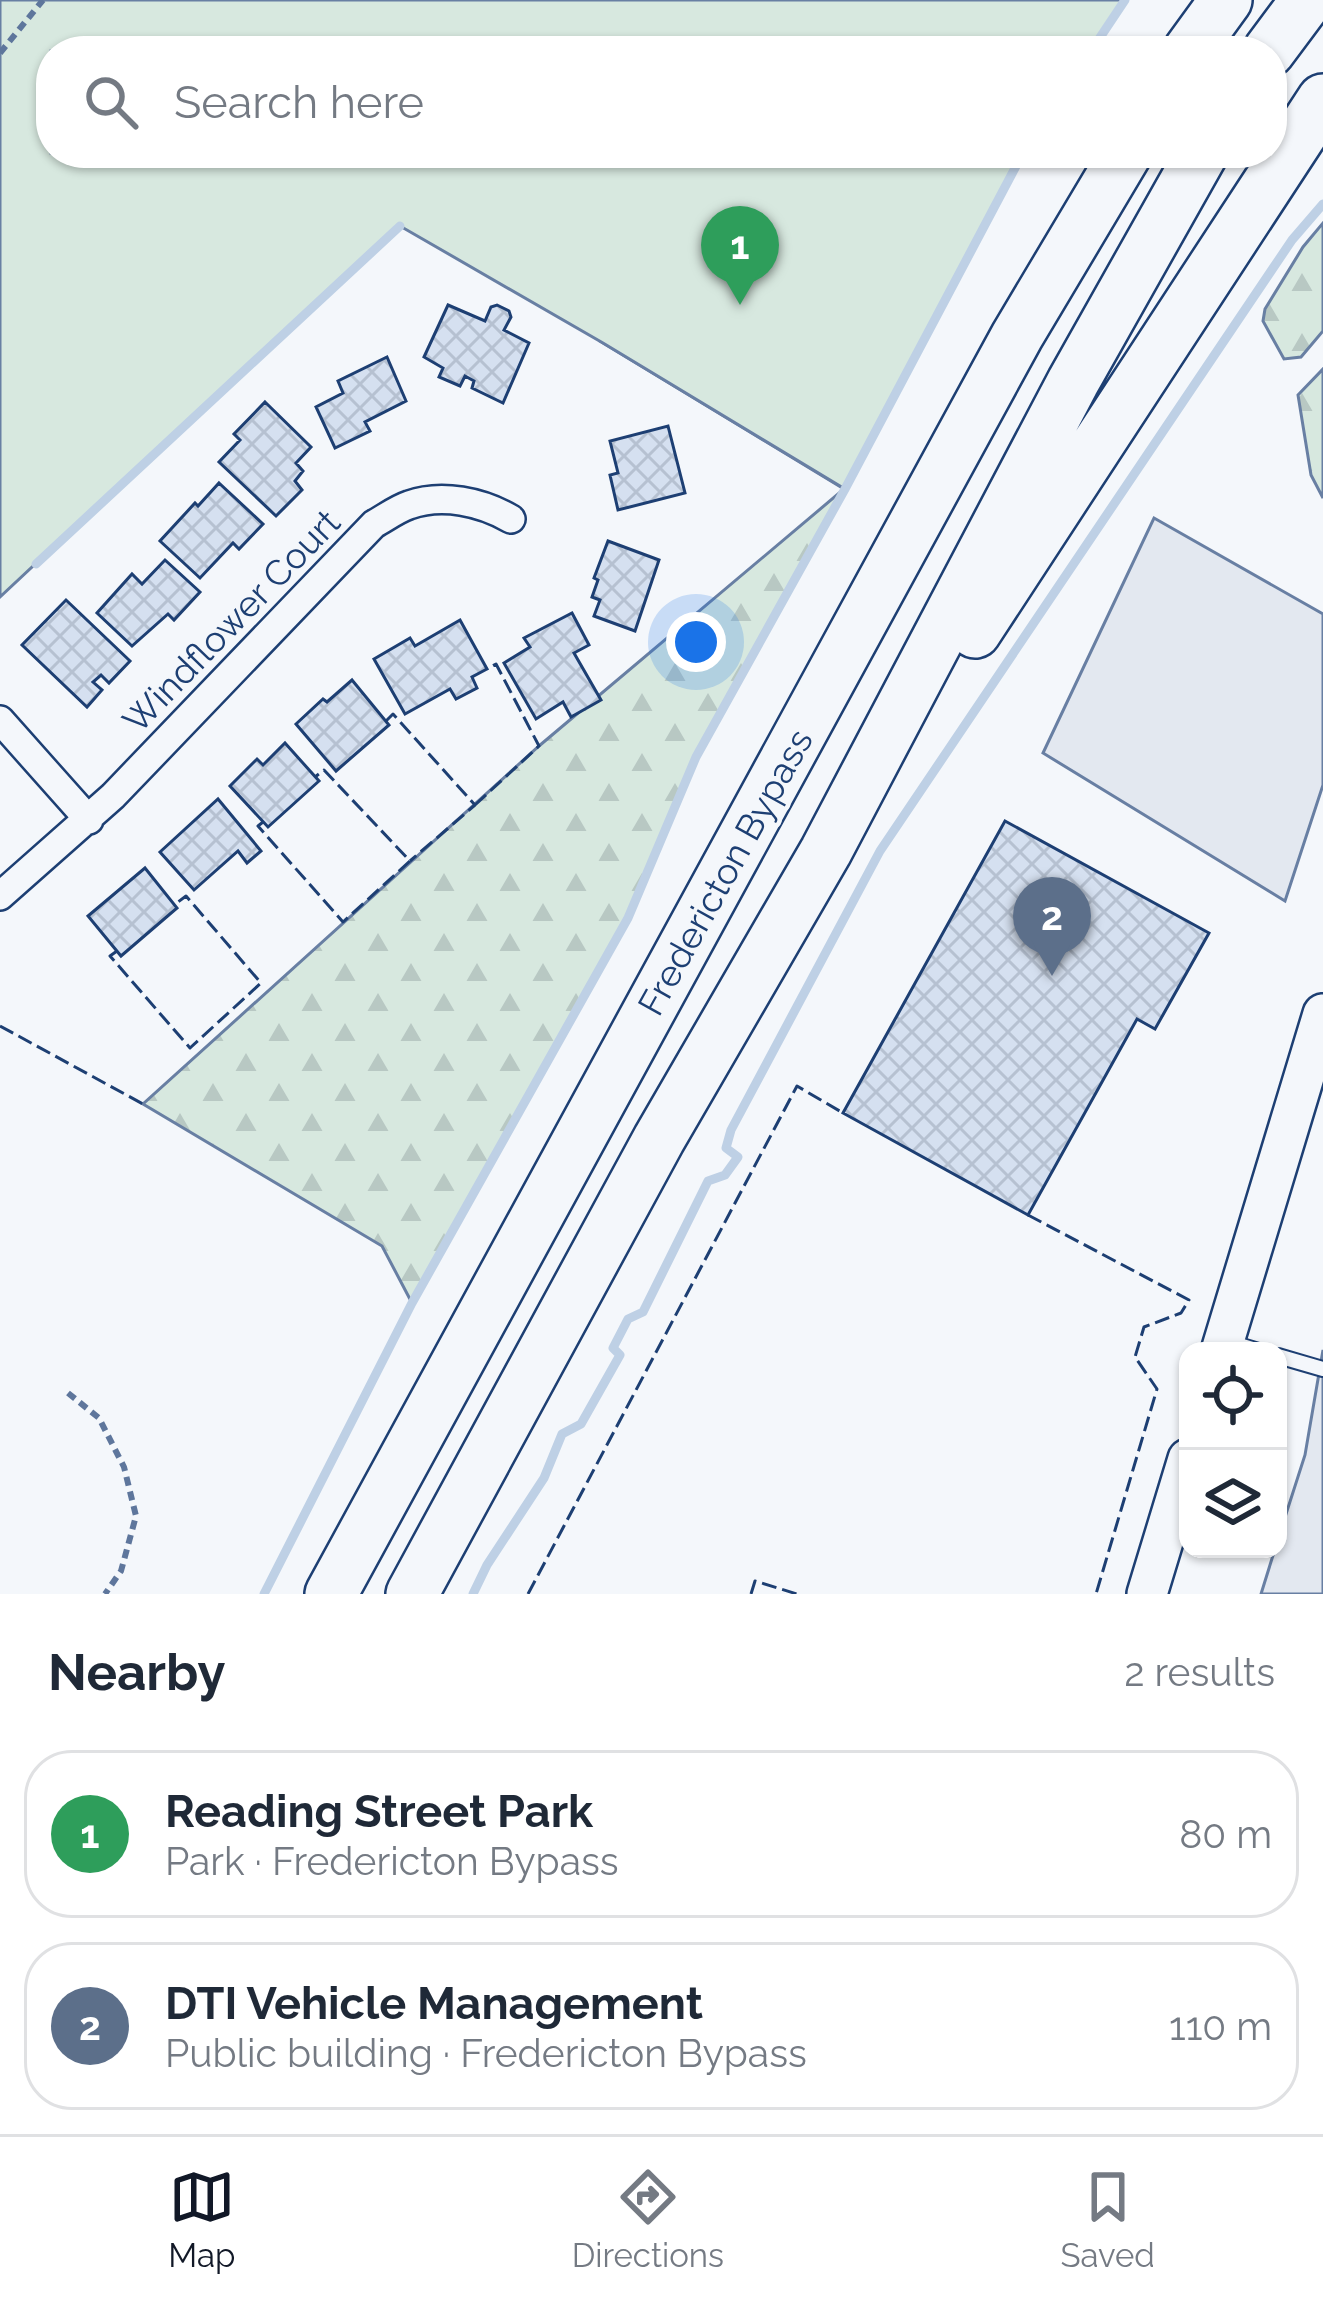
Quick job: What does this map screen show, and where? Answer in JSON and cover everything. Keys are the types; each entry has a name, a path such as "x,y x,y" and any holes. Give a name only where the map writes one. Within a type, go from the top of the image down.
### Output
{"highway":[{"path":"1200,36 1226,0"},
{"path":"1280,36 1306,0"},
{"path":"1287,155 1323,100"},
{"name":"Fredericton Bypass","path":"331,1594 1017,336 1117,168"},
{"name":"Fredericton Bypass","path":"412,1594 659,1139 826,851 1073,382 1194,168"},
{"path":"826,851 1279,168"}],"street":[{"name":"Windflower Court","path":"0,896 88,820 374,524 411,504 451,500 489,506 511,519"},
{"path":"0,721 88,820"},
{"path":"1237,1342 1323,1014"},
{"path":"1147,1594 1179,1489"}],"lane":[{"path":"1287,1359 1323,1369"}],"path":[{"path":"0,53 43,0"},
{"path":"68,1393 99,1418 124,1467 136,1516 121,1571 105,1594"}],"green space":[{"path":"0,0 1125,0 1101,36 36,36 36,168 1015,168 845,489 400,226 0,597"},
{"path":"302,168 554,168 509,231 374,176 351,200 355,267 251,362 311,262 312,202"},
{"path":"559,168 1015,168 845,489 696,757 628,918 412,1303 382,1246 143,1104 539,746 844,489 603,343 742,334 772,320 785,300 787,275 770,231 748,220 643,206"},
{"path":"1323,223 1323,331 1301,357 1284,359 1263,321 1265,309"},
{"path":"1323,369 1323,498 1311,475 1298,395"}],"shaded area":[{"path":"1154,518 1323,614 1323,785 1285,901 1043,753"},
{"path":"1323,1350 1323,1594 1261,1594 1272,1558 1287,1558 1287,1511 1305,1455"}],"building":[{"path":"448,305 485,321 497,305 511,317 504,330 529,343 503,403 472,388 474,381 465,376 460,386 439,377 443,368 424,357"},
{"path":"387,357 406,401 365,422 370,431 335,448 316,407 343,393 338,381"},
{"path":"265,402 311,447 296,463 303,471 295,481 302,490 276,516 219,462 240,440 234,434"},
{"path":"668,426 685,493 618,510 610,475 618,473 610,441"},
{"path":"219,483 263,524 239,549 233,543 200,578 160,541"},
{"path":"608,541 659,560 635,631 594,616 600,600 592,597 598,580 594,578"},
{"path":"165,560 200,592 174,620 168,614 132,646 97,613 132,574 142,584"},
{"path":"66,600 130,661 109,683 101,675 93,682 102,690 87,707 22,645"},
{"path":"572,613 589,645 574,653 601,700 571,717 563,702 536,719 504,663 530,647 524,638"},
{"path":"460,620 487,669 472,677 477,688 456,699 450,689 405,714 374,659 410,638 415,646"},
{"path":"352,680 389,725 336,771 296,724"},
{"path":"285,743 319,781 268,827 230,786 257,759 263,765"},
{"path":"218,799 261,851 247,863 238,851 194,890 160,852"},
{"path":"1005,821 1209,933 1155,1029 1137,1019 1028,1215 843,1113"},
{"path":"145,868 177,908 121,956 88,916"}],"waterway":[{"path":"1101,36 1125,0"},
{"path":"264,1594 412,1303 628,918 696,757 1015,168"},
{"path":"473,1594 544,1478 562,1434 581,1424 620,1355 613,1348 628,1319 643,1312 708,1181 725,1175 738,1157 726,1148 731,1130 880,851 1292,240 1323,204"},
{"path":"36,564 400,226"}],"fence":[{"path":"475,805 539,746 496,664 487,669"},
{"path":"386,721 393,714 475,805 410,861"},
{"path":"263,822 258,826 343,922 410,861 324,770 315,777"},
{"path":"117,951 110,956 190,1048 261,983 186,896 174,905"},
{"path":"0,1026 143,1104"},
{"path":"528,1594 797,1086 843,1113"},
{"path":"1028,1215 1189,1300 1181,1313 1144,1327 1135,1357 1157,1389 1096,1594"},
{"path":"751,1594 755,1581 797,1594"}],"place":[{"name":"Reading Street Park","path":"740,305"},
{"name":"DTI Vehicle Management","path":"1052,976"}]}
